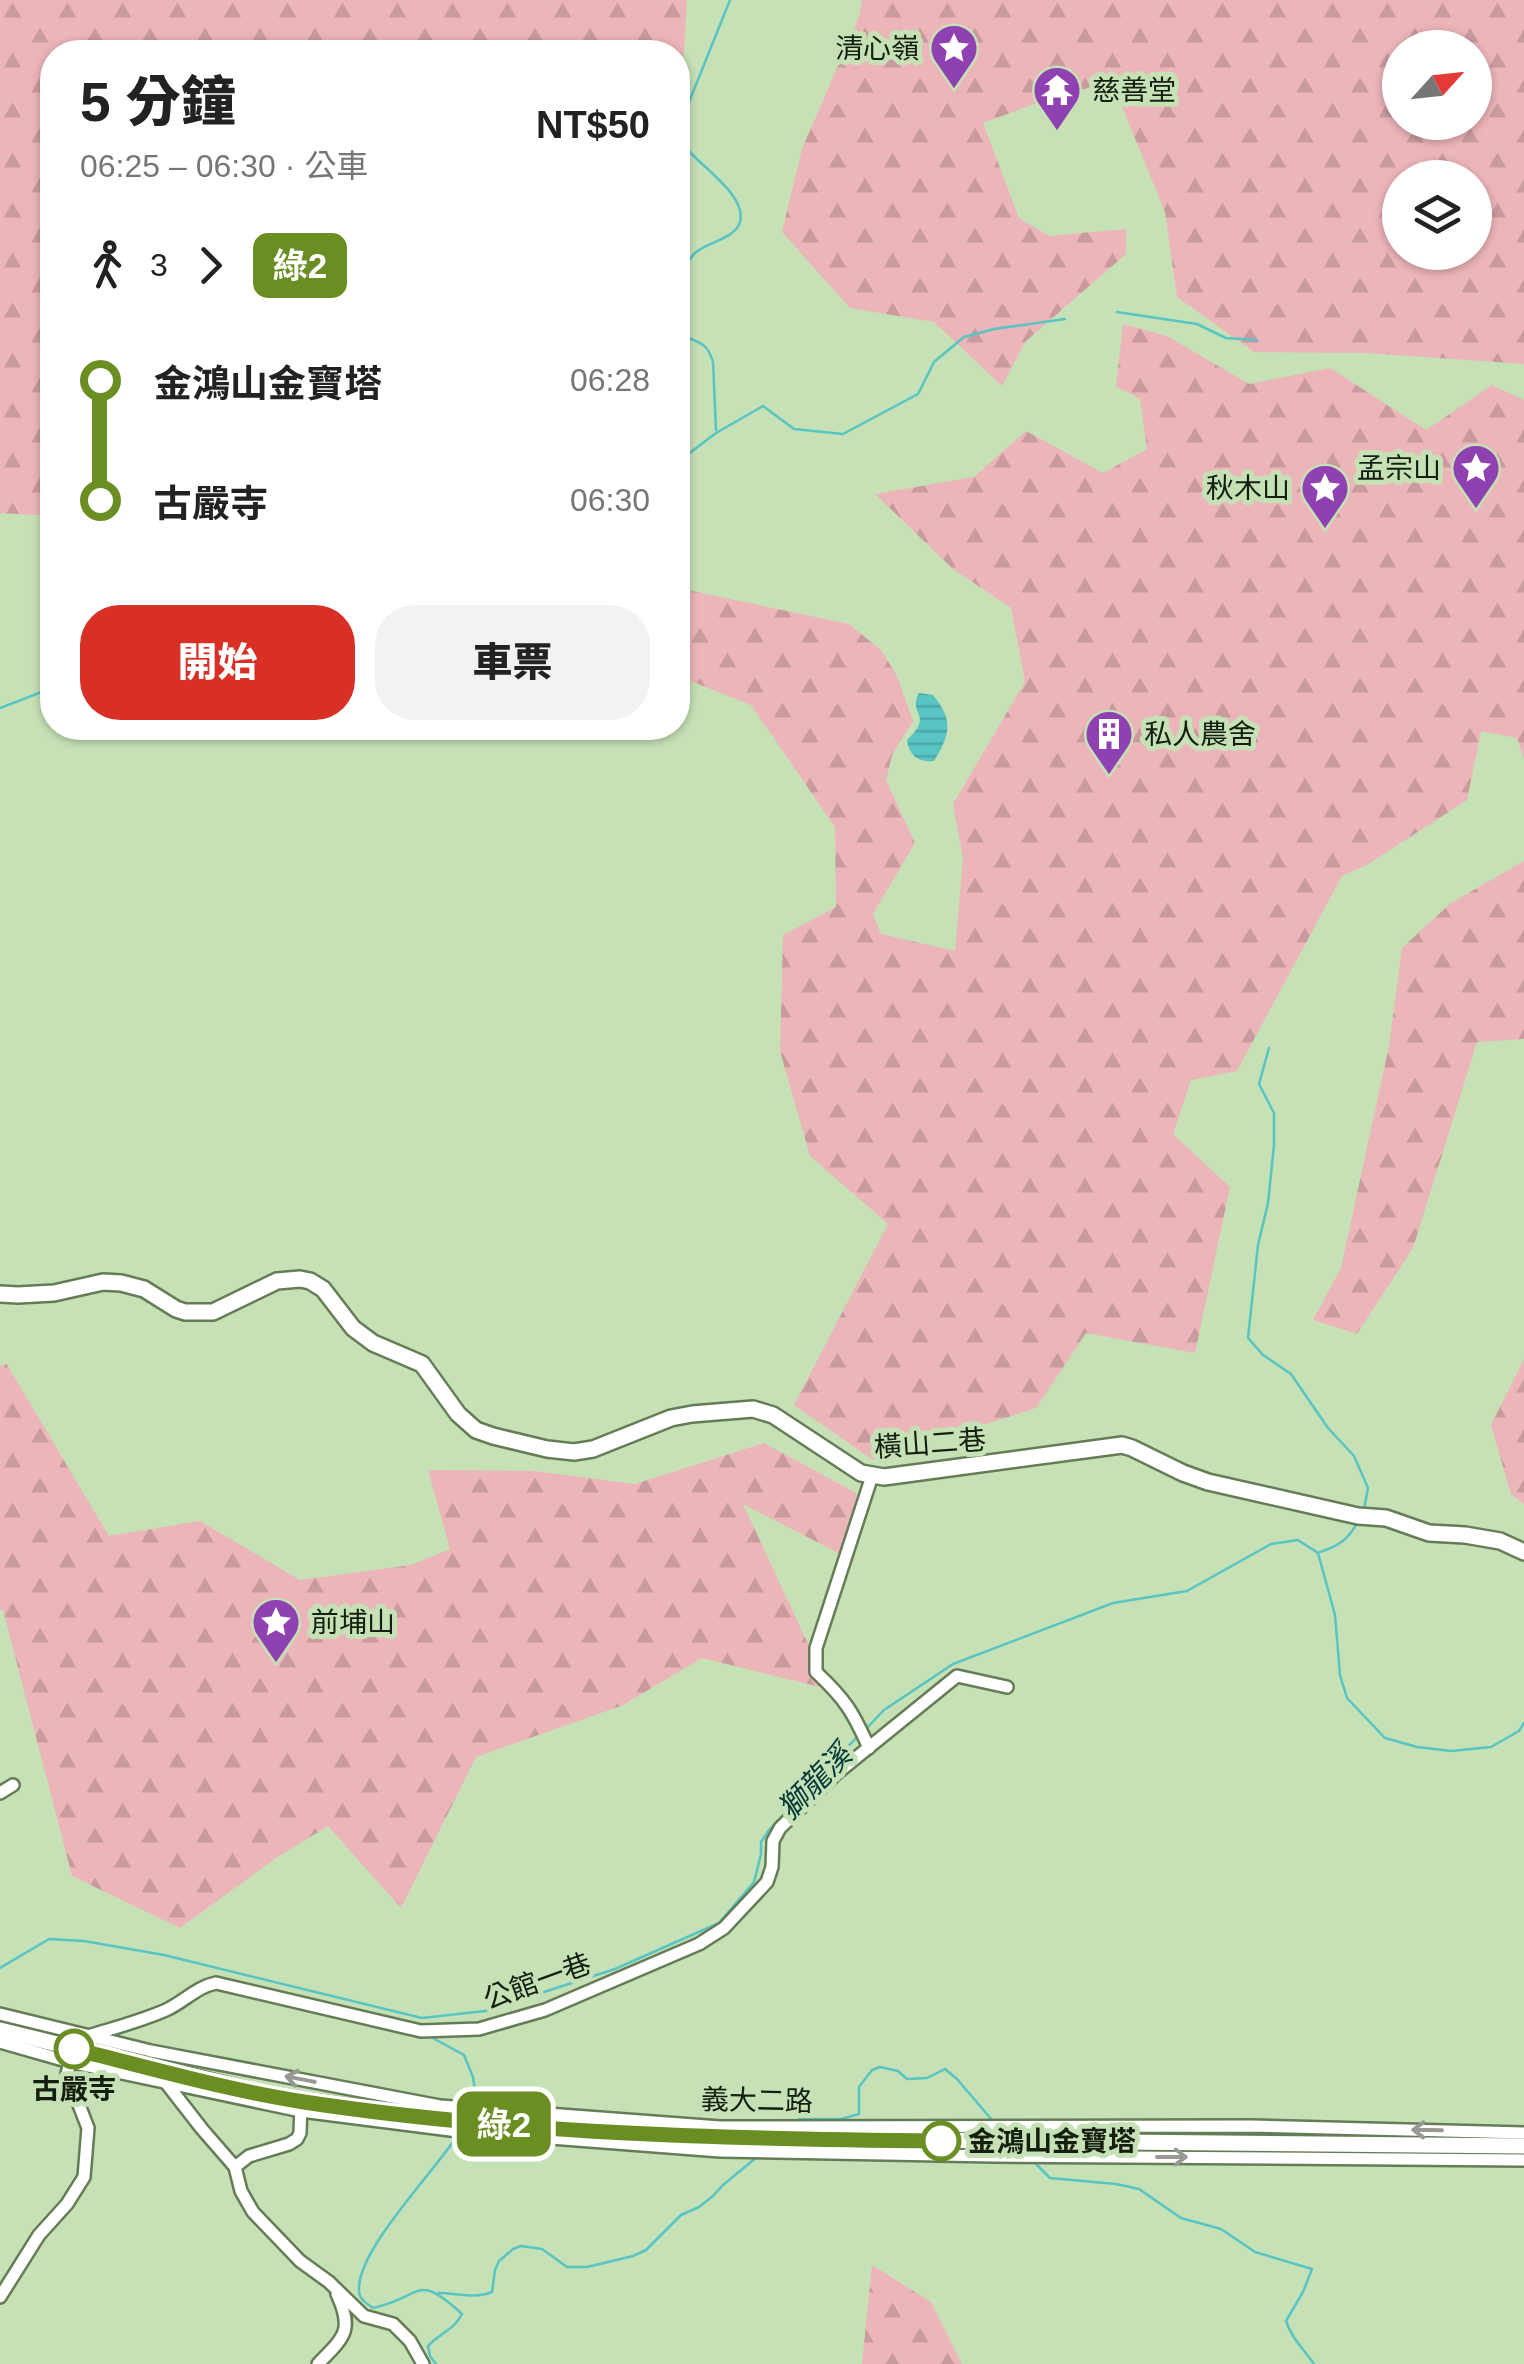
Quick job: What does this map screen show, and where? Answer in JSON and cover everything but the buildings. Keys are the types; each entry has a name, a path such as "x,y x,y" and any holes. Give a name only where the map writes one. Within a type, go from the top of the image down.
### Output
{"street":[{"name":"橫山二巷","path":"0,1294 18,1296 103,1282 121,1283 144,1289 185,1312 212,1312 278,1280 300,1279 323,1290 353,1328 373,1343 422,1364 476,1430 547,1450 593,1449 671,1418 753,1409 772,1415 872,1476 1122,1446 1208,1482 1386,1518 1429,1533 1500,1541 1524,1552"},
{"path":"864,1738 840,1694 816,1672 816,1648 872,1476"},
{"name":"公館一巷","path":"76,2049 173,2007 204,1986 216,1984 421,2031 479,2029 545,2010 698,1944 724,1928 767,1882 773,1842 780,1828 836,1774 864,1738 957,1676 1006,1688"},
{"path":"0,1793 13,1784"},
{"name":"義大二路","path":"0,2014 76,2049 167,2083 458,2131 720,2151 1524,2160"},
{"name":"義大二路","path":"0,2030 301,2106 451,2121 720,2138 1524,2146"},
{"name":"義大二路","path":"0,2042 76,2049 440,2106 720,2126 1252,2126 1524,2133"},
{"path":"0,2297 39,2235 67,2204 84,2177 88,2128 66,2074 76,2049"},
{"path":"156,2068 235,2167 253,2212 300,2261 364,2316 394,2324 423,2364"},
{"path":"235,2167 249,2156 296,2139 300,2133 301,2106"},
{"path":"318,2364 346,2330 344,2310 329,2282"}],"green space":[{"path":"0,0 687,0 685,40 40,40 40,515 0,513"},
{"path":"862,0 1524,0 1524,364 1366,353 1254,352 1177,297 1165,212 1112,82 1056,96 983,123 1019,218 1049,236 1126,229 1126,254 1025,342 1002,386 934,322 850,308 782,232 802,149 859,17"},
{"path":"1123,324 1167,336 1249,384 1330,368 1426,430 1492,385 1524,400 1524,759 1517,738 1481,731 1467,800 1367,865 1342,876 1237,1071 1191,1080 1173,1134 1230,1187 1195,1353 1086,1333 1036,1408 873,1460 794,1405 888,1224 810,1156 780,1051 783,935 836,907 835,827 751,705 690,681 690,591 849,624 881,650 897,676 913,721 892,755 886,780 915,843 873,914 881,934 955,951 963,859 953,804 1025,682 1011,608 953,569 875,494 974,477 1026,431 1103,473 1147,449 1140,399 1116,386"},
{"path":"1524,861 1524,1039 1477,1042 1413,1248 1357,1334 1313,1320 1341,1268 1389,1046 1402,948 1451,903"},
{"path":"1524,1359 1524,1504 1511,1494 1491,1425"},
{"path":"6,1363 109,1536 200,1521 300,1580 411,1565 450,1549 428,1470 534,1471 635,1484 764,1443 856,1493 854,1561 743,1504 829,1689 702,1658 621,1706 476,1757 401,1908 328,1826 276,1858 180,1928 72,1876 0,1610 0,1366"},
{"path":"872,2265 931,2302 962,2364 862,2364"}],"water":[{"path":"919,693 933,695 947,720 944,743 934,761 919,759 908,745 907,740 919,725"}],"waterway":[{"path":"690,100 730,0"},
{"path":"690,152 727,188 740,211 740,222 733,232 700,249 690,259"},
{"path":"1117,312 1197,324 1226,338 1257,340"},
{"path":"690,453 763,406 794,429 843,434 918,394 934,362 964,337 1065,319"},
{"path":"690,338 703,345 713,362 716,430"},
{"path":"0,708 40,693"},
{"path":"1269,1048 1259,1084 1274,1113 1274,1145 1248,1338 1263,1355 1291,1374 1328,1428 1354,1456 1368,1488 1364,1509"},
{"path":"1320,1552 1343,1541 1358,1521"},
{"name":"獅龍溪","path":"864,1731 884,1710 953,1664 1113,1603 1187,1591 1271,1544 1298,1540 1318,1553 1335,1615 1340,1675 1347,1698 1385,1738 1451,1751 1491,1747 1519,1731 1524,1723"},
{"name":"獅龍溪","path":"0,1968 49,1939 84,1941 164,1955 422,2018 485,2011 615,1969 719,1923 754,1882 761,1842 769,1830 858,1736"},
{"path":"430,2034 464,2055 473,2077 477,2104"},
{"path":"796,2121 859,2114 859,2087 872,2070 880,2067 898,2071 907,2079 927,2078 945,2069 992,2120"},
{"path":"436,2364 428,2346 462,2314 426,2290 373,2308 359,2290 362,2273 383,2233 457,2136"},
{"path":"439,2293 492,2292 499,2261 521,2246 542,2249 567,2267 587,2267 633,2256 646,2250 681,2215 699,2207 757,2157"},
{"path":"1033,2161 1050,2178 1139,2189 1181,2218 1221,2229 1255,2252 1312,2269 1286,2321 1314,2364"}],"bus line":[{"name":"綠2","path":"74,2049 301,2102 451,2121 720,2138 941,2141"}],"place":[{"name":"清心嶺","path":"954,90"},
{"name":"慈善堂","path":"1057,132"},
{"name":"孟宗山","path":"1476,510"},
{"name":"秋木山","path":"1325,530"},
{"name":"私人農舍","path":"1109,776"},
{"name":"前埔山","path":"276,1664"},
{"name":"古嚴寺","path":"74,2049"},
{"name":"金鴻山金寶塔","path":"941,2141"}]}
